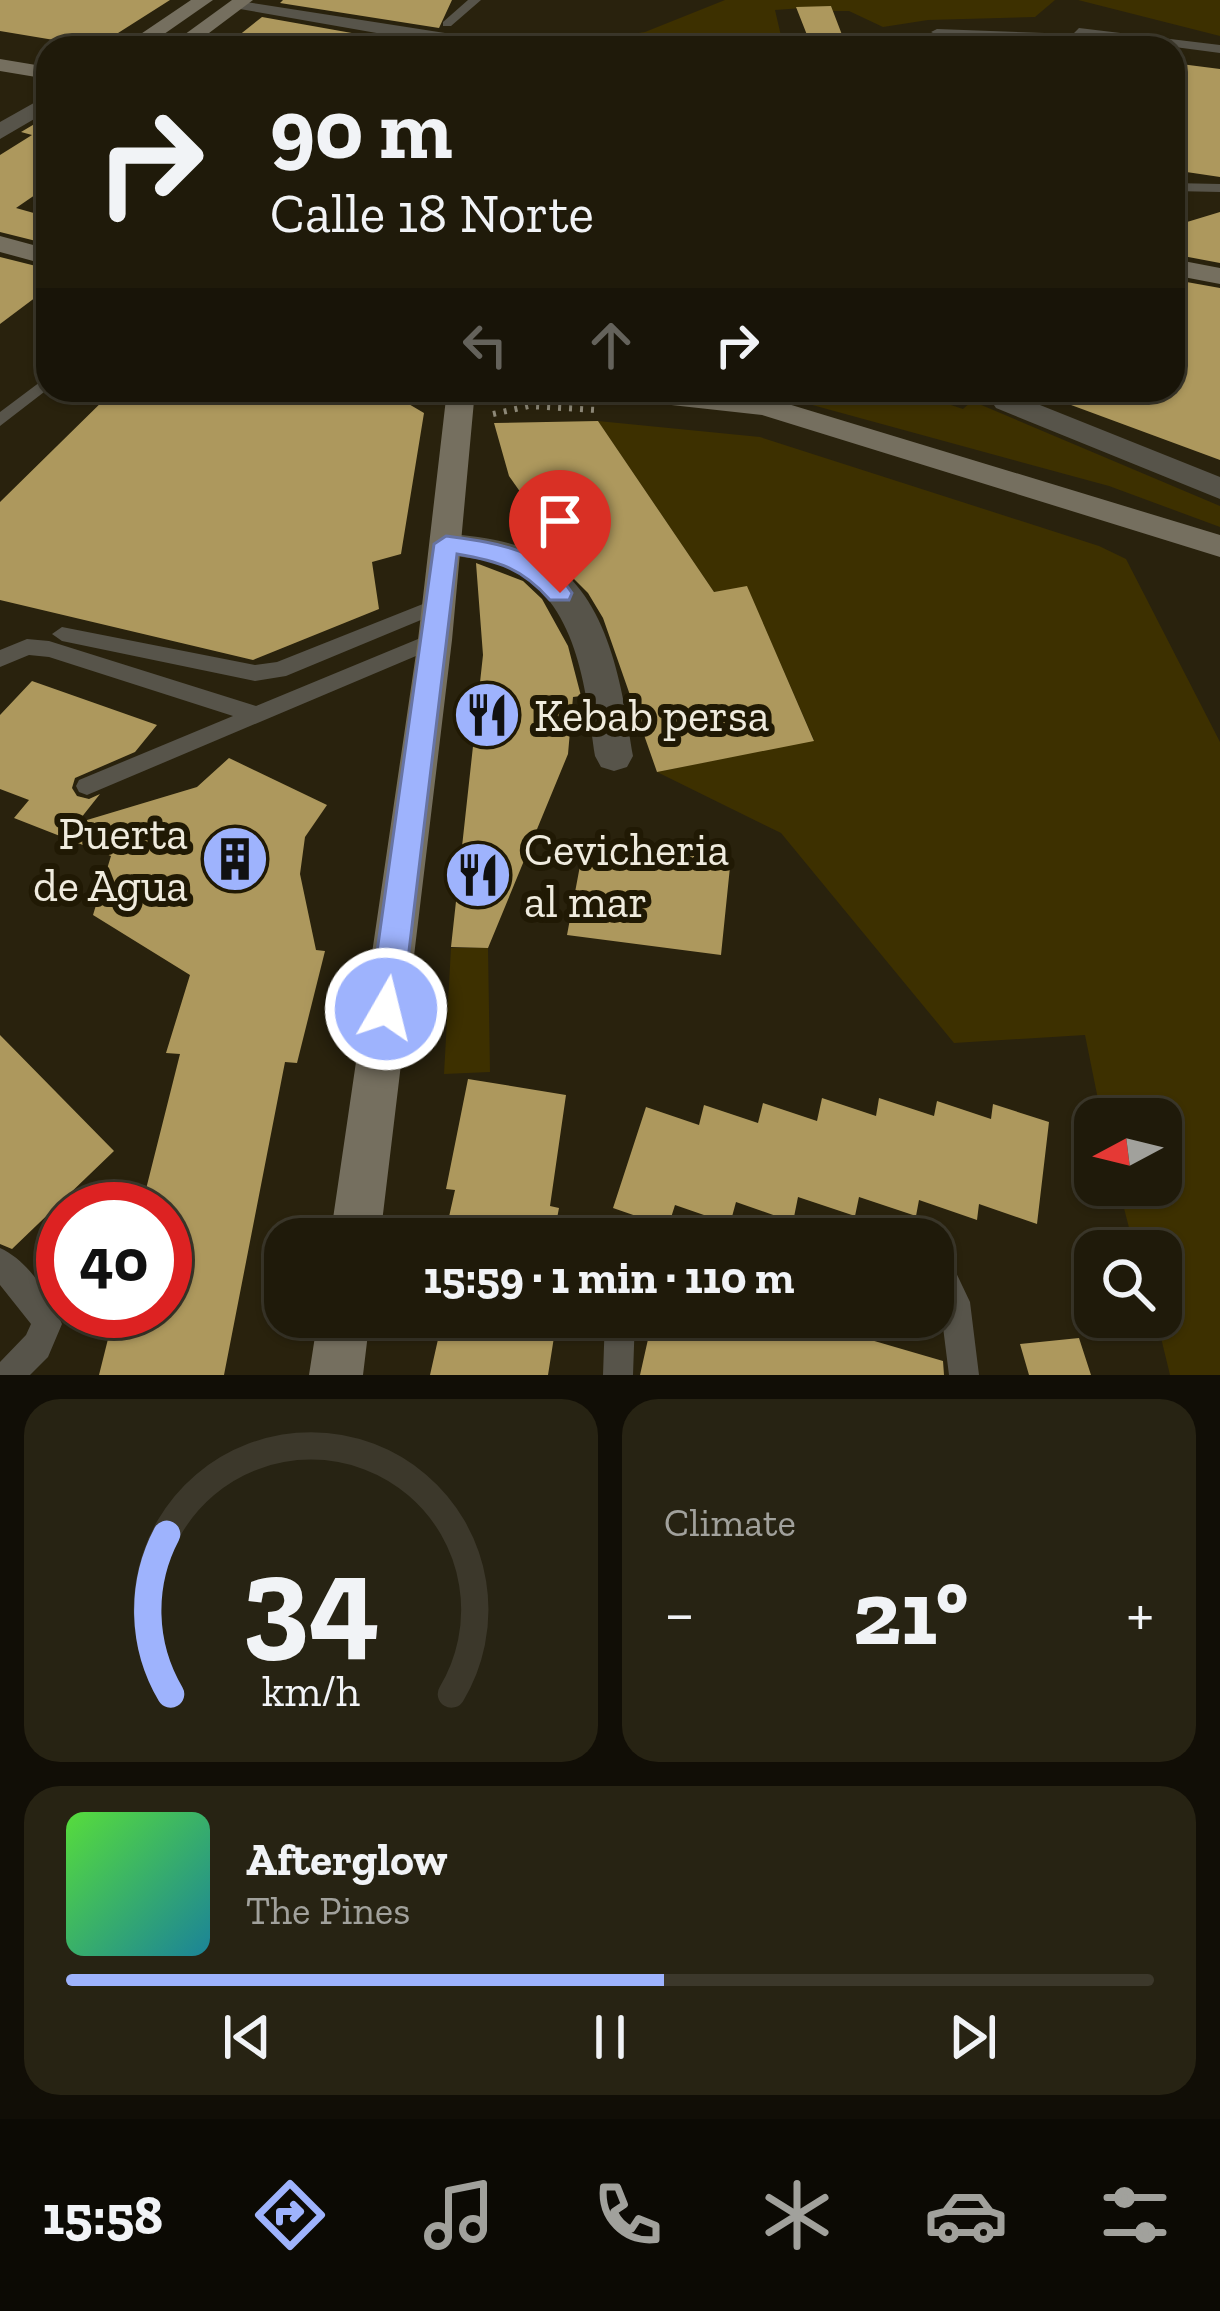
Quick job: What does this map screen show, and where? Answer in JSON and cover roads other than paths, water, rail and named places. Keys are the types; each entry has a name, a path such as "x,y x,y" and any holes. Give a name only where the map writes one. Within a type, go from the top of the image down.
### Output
{"street":[{"path":"148,36 204,0"},
{"path":"193,36 242,2 446,31"},
{"path":"0,49 36,55"},
{"path":"0,64 36,71"},
{"path":"0,131 36,108"},
{"path":"0,244 36,254"},
{"path":"1185,248 1220,254"},
{"path":"1185,269 1220,276"},
{"path":"358,1218 437,623 460,402"},
{"path":"728,402 765,406 1220,546"},
{"path":"1024,402 1220,489"},
{"path":"446,544 506,553 538,570 581,616 603,680 614,756"},
{"path":"336,1375 341,1338"}],"lane":[{"path":"446,31 475,0"},
{"path":"1078,36 1079,31 1110,36"},
{"path":"937,32 988,36"},
{"path":"1185,48 1220,49"},
{"path":"1185,48 1209,61"},
{"path":"1185,190 1220,188"},
{"path":"0,421 36,391"},
{"path":"62,634 256,673 437,623"},
{"path":"87,786 254,714 437,623"},
{"path":"0,659 27,647 49,649 254,714"},
{"path":"0,1263 38,1304 47,1324 38,1346 9,1375"},
{"path":"954,1300 964,1375"},
{"path":"618,1375 619,1338"}],"place":[{"name":"Kebab persa","path":"487,715"},
{"name":"Puerta de Agua","path":"235,859"},
{"name":"Cevicheria al mar","path":"478,875"}]}
